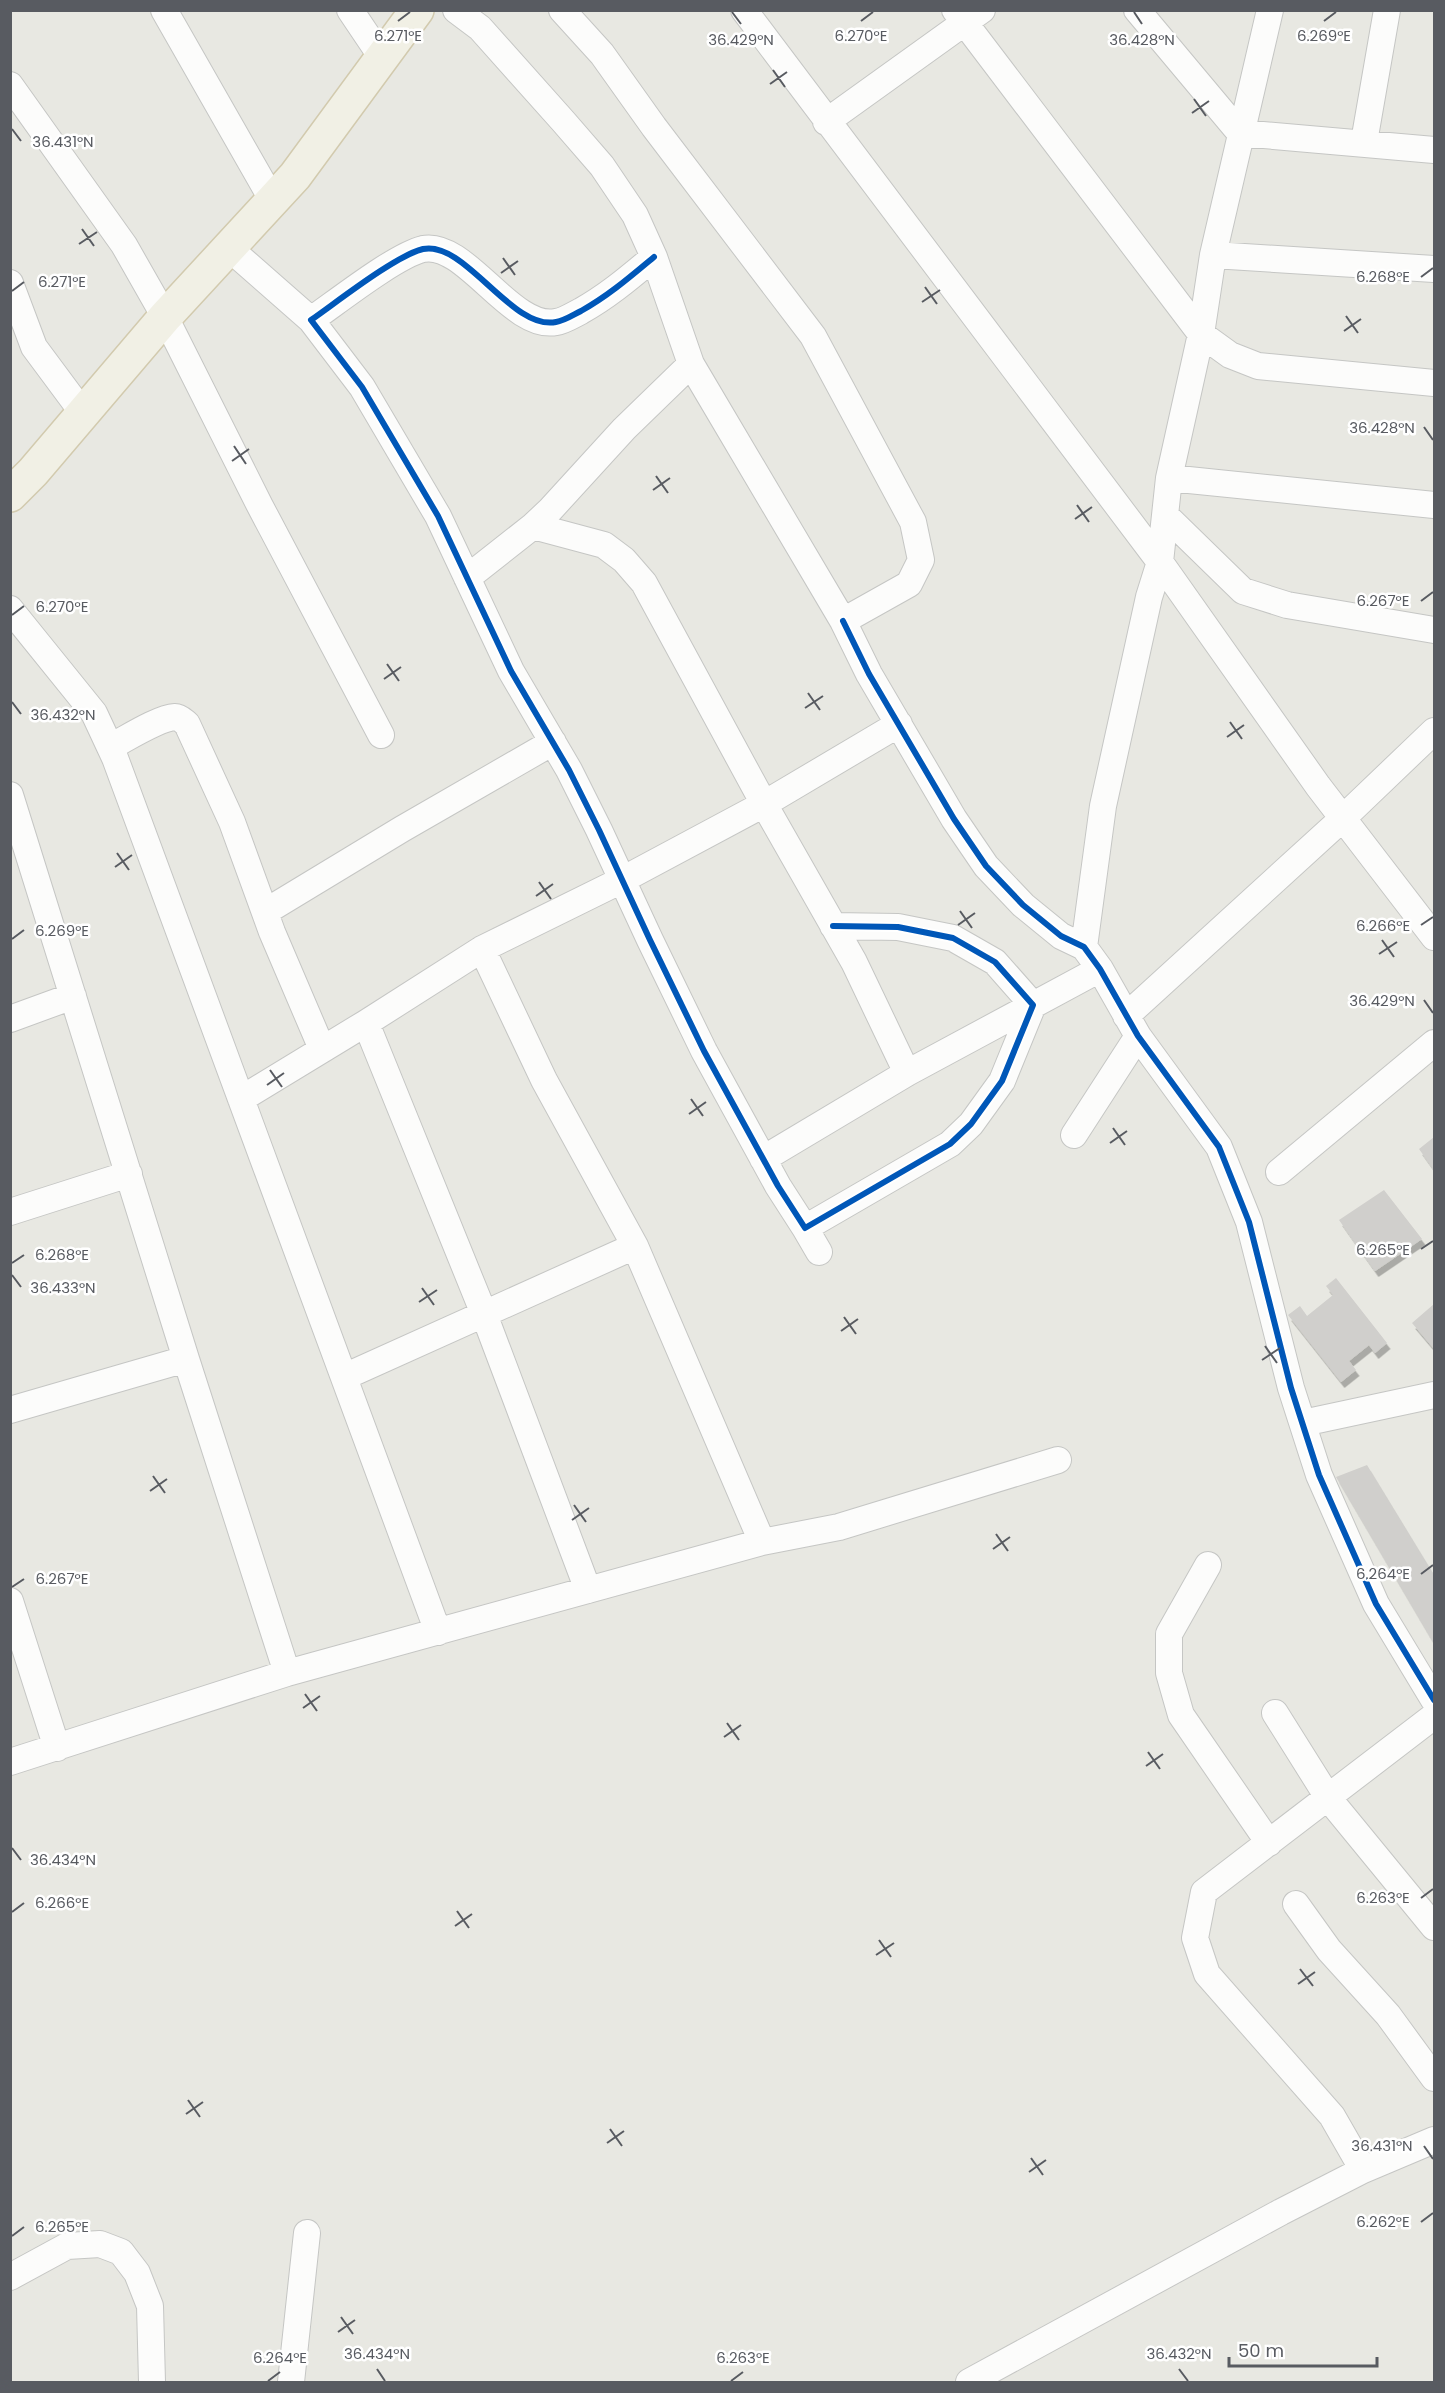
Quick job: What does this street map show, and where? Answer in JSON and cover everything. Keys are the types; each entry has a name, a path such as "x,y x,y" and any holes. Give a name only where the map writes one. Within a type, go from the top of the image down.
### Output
{"main road":[{"path":"10,495 165,317 296,176 417,10"}],"street":[{"path":"164,10 273,201"},
{"path":"350,10 383,58"},
{"path":"456,10 480,28 602,166 635,215 654,257 691,364 843,621 869,674 954,819 986,866 1023,906 1061,936 1084,947 1100,969 1132,1026 1219,1147 1249,1222 1291,1388 1319,1475 1376,1604 1434,1701"},
{"path":"562,10 602,54 654,127 813,336 913,522 921,560 909,584 843,621"},
{"path":"744,10 826,122 1160,562 1342,819 1434,937"},
{"path":"1137,10 1240,133 1364,142 1434,150"},
{"path":"1084,947 1103,806 1149,597 1160,562 1169,478 1201,334 1213,255 1270,10"},
{"path":"1364,142 1387,10"},
{"path":"826,122 968,15 1201,334 1230,355 1258,366 1434,383"},
{"path":"10,85 124,245 165,317 260,506 381,735"},
{"path":"229,248 311,320 362,387 381,417 438,516 511,671 579,790 705,1051 778,1186 819,1252"},
{"path":"311,320 408,255 424,249 447,253 518,309 544,323 557,322 606,297 654,257"},
{"path":"1213,255 1434,269"},
{"path":"10,283 34,347 83,413"},
{"path":"467,578 533,526 624,429 691,364"},
{"path":"1169,478 1434,505"},
{"path":"1165,515 1242,591 1287,605 1434,630"},
{"path":"533,526 582,537 604,545 624,560 644,583 764,804 854,962 907,1073"},
{"path":"10,609 94,713 110,747 438,1632"},
{"path":"110,747 174,717 180,718 187,724 232,822 265,912 322,1049"},
{"path":"241,1099 482,949 622,880 764,804 898,724"},
{"path":"1074,1135 1132,1026 1434,731"},
{"path":"265,912 402,829 553,742"},
{"path":"10,795 186,1359 287,1673"},
{"path":"833,926 898,927 953,938 995,962 1033,1005"},
{"path":"482,949 544,1080 634,1246 762,1542"},
{"path":"763,1159 907,1073 1100,969"},
{"path":"10,1019 73,996"},
{"path":"805,1228 950,1144 971,1124 1002,1081 1033,1005"},
{"path":"366,1023 484,1314 588,1590"},
{"path":"1279,1172 1434,1043"},
{"path":"10,1212 129,1174"},
{"path":"344,1377 634,1246"},
{"path":"10,1410 186,1359"},
{"path":"1304,1423 1434,1395"},
{"path":"10,1762 287,1673 762,1542 839,1527 1058,1460"},
{"path":"1208,1565 1169,1634 1169,1673 1181,1715 1269,1843"},
{"path":"10,1601 57,1748"},
{"path":"1275,1713 1329,1799 1434,1927"},
{"path":"1363,2170 1332,2116 1208,1974 1195,1938 1204,1892 1329,1799 1434,1716"},
{"path":"1296,1904 1329,1950 1389,2015 1434,2078"},
{"path":"969,2382 1260,2223 1363,2170 1434,2140"},
{"path":"291,2382 307,2233"},
{"path":"10,2277 67,2246 100,2244 121,2252 137,2273 150,2306 152,2382"}],"building":[{"path":"1434,1137 1434,1170 1419,1149"},
{"path":"1384,1190 1422,1239 1375,1271 1339,1220"},
{"path":"1336,1278 1387,1343 1375,1353 1369,1345 1349,1361 1356,1370 1341,1382 1288,1315 1300,1306 1307,1316 1333,1295 1326,1286"},
{"path":"1434,1304 1434,1349 1412,1323"},
{"path":"1367,1465 1434,1575 1434,1644 1336,1477"}],"cycle path":[{"path":"654,257 600,299 568,318 556,322 539,321 523,313 455,258 439,250 423,249 411,253 382,270 311,320 362,387 438,516 511,671 569,770 599,830 704,1051 778,1186 805,1228 950,1144 971,1124 1002,1081 1033,1005 995,962 953,938 898,927 833,926"},
{"path":"843,621 869,674 954,819 986,866 1023,905 1061,936 1084,947 1100,969 1138,1036 1219,1147 1249,1222 1291,1388 1319,1475 1376,1604 1434,1700"}]}
